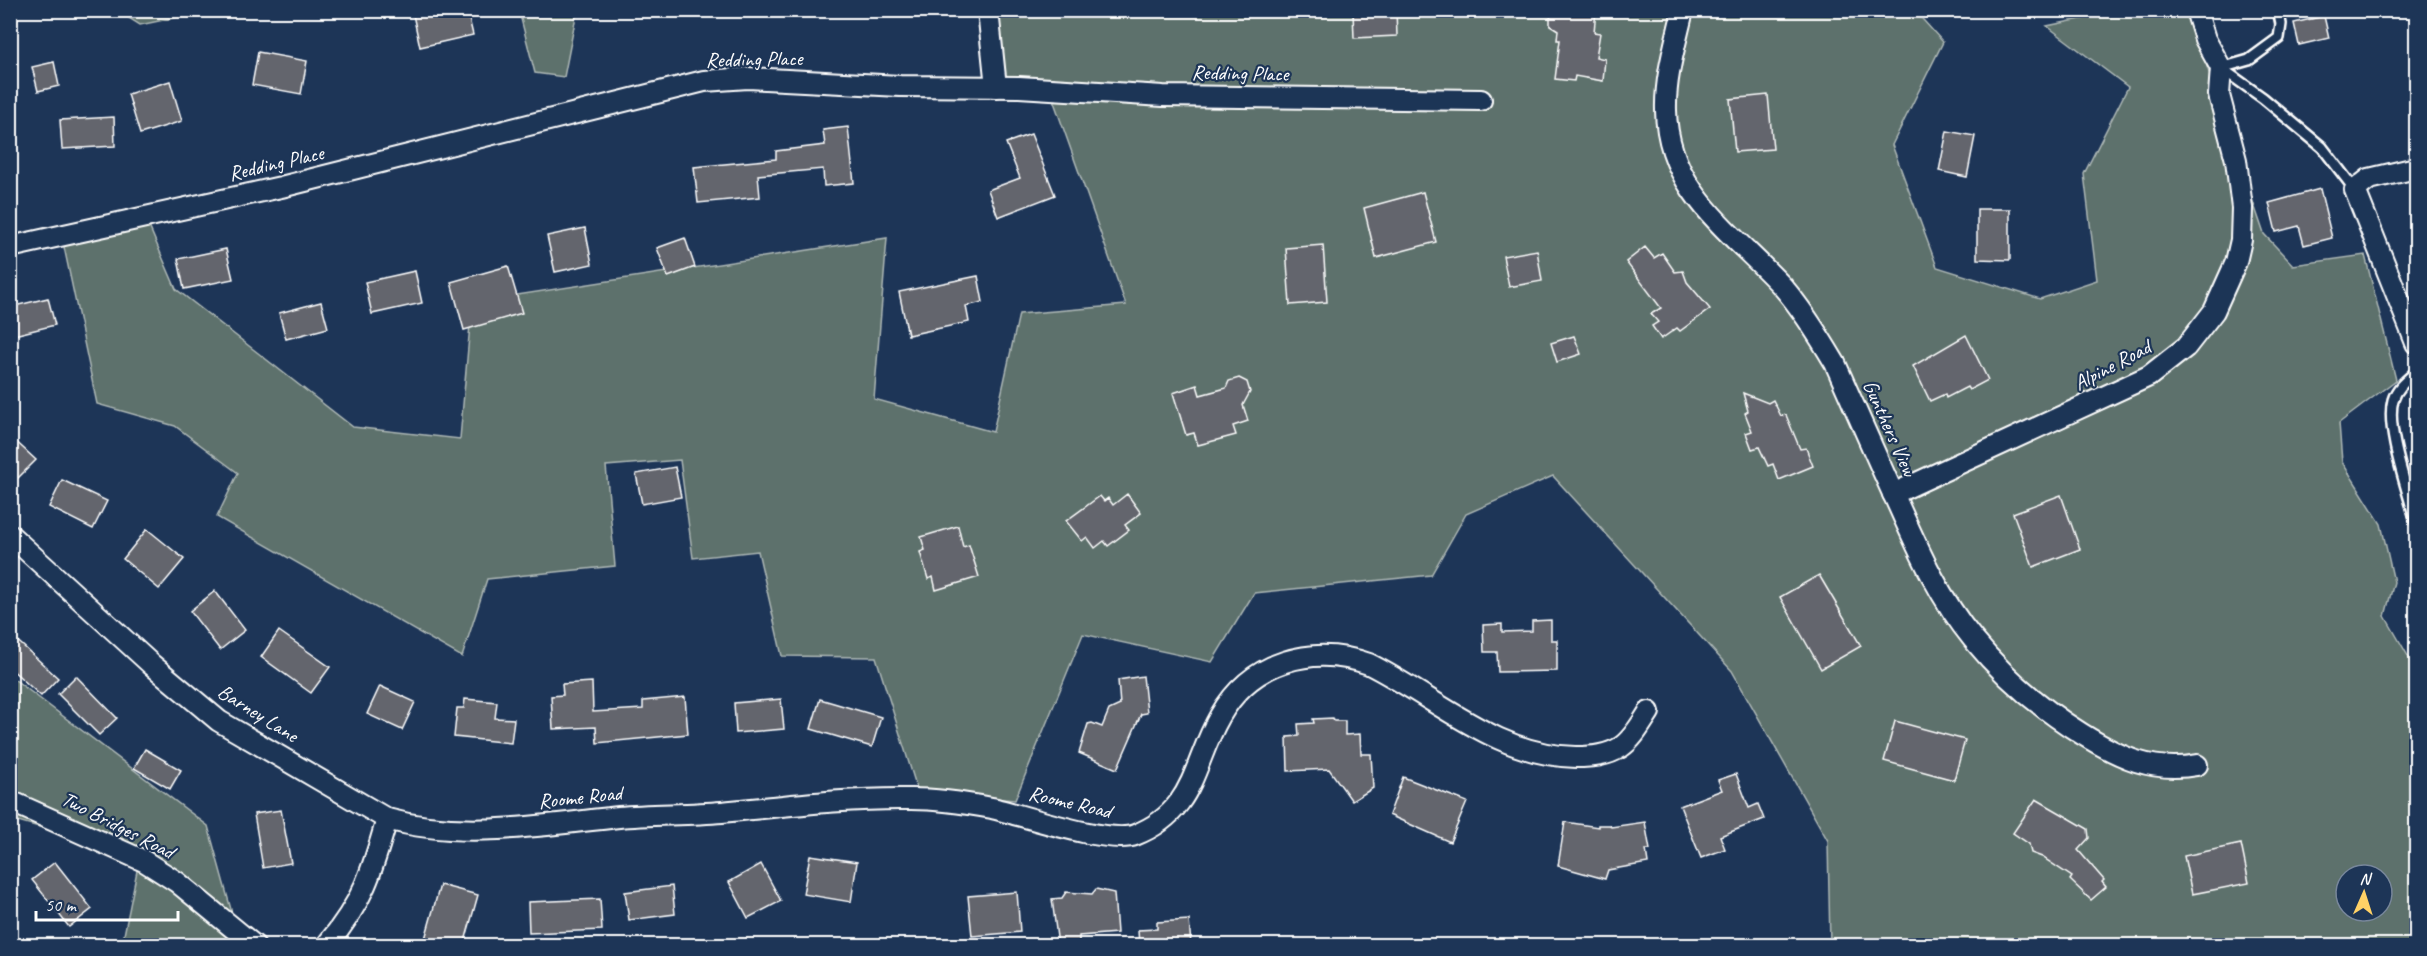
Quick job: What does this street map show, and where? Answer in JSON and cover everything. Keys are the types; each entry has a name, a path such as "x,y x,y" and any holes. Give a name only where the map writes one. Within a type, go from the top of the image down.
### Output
{"street":[{"path":"988,10 996,87"},
{"name":"Gunthers View","path":"1683,10 1668,79 1665,108 1668,138 1679,170 1692,193 1712,218 1785,290 1820,336 1835,363 1922,557 1971,637 2008,678 2050,714 2101,746 2147,766 2175,769 2197,765"},
{"path":"2196,10 2205,39 2221,68"},
{"name":"Alpine Road","path":"1893,494 2130,387 2169,362 2201,330 2227,287 2241,240 2240,184 2219,95 2221,68"},
{"name":"Redding Place","path":"10,247 281,187 704,81 748,78 1163,96 1481,100"},
{"path":"2416,168 2369,179 2355,190 2416,343"},
{"name":"Barney Lane","path":"10,535 151,664 219,721 387,819"},
{"name":"Roome Road","path":"387,819 412,826 493,830 848,799 913,799 972,804 1098,834 1131,836 1160,821 1183,799 1218,718 1237,691 1263,671 1303,656 1349,657 1369,664 1496,738 1521,748 1547,754 1591,757 1620,748 1632,737 1649,712"},
{"name":"Two Bridges Road","path":"10,801 144,861 177,882 255,945"},
{"path":"326,945 350,918 365,888 387,819"}],"lane":[{"path":"2221,68 2249,60 2278,38 2281,24 2278,10"},
{"path":"2221,68 2263,98 2322,147 2355,190"},
{"path":"2416,372 2397,391 2390,421 2416,522"}],"green space":[{"path":"118,11 207,11 140,25"},
{"path":"519,11 577,11 564,77 535,73"},
{"path":"990,11 1915,11 1943,42 1892,145 1937,267 2040,299 2097,280 2084,174 2128,87 2047,26 2120,11 2188,11 2264,234 2293,265 2365,255 2396,380 2339,423 2342,462 2381,524 2394,582 2385,616 2416,670 2416,945 1830,945 1828,841 1732,671 1553,476 1466,514 1431,575 1254,593 1212,662 1083,634 1015,800 918,792 876,657 782,656 758,551 693,558 680,460 606,466 615,566 487,579 462,657 217,517 238,473 175,426 97,404 63,242 145,217 176,289 353,427 460,439 472,302 887,238 874,399 993,432 1019,314 1126,305 1048,85 995,81"},
{"path":"10,676 208,826 235,924 231,945 122,945 140,856 11,819"}],"building":[{"path":"412,10 467,10 473,35 420,47"},
{"path":"1396,10 1397,36 1354,38 1353,12"},
{"path":"1555,10 1596,10 1594,32 1600,33 1596,57 1605,59 1603,81 1575,76 1574,81 1555,79 1560,40 1557,40 1558,30 1550,25 1550,18"},
{"path":"2324,16 2329,38 2299,45 2294,23"},
{"path":"258,52 307,61 301,94 252,85"},
{"path":"54,62 59,86 38,91 32,67"},
{"path":"170,81 182,121 140,134 128,94"},
{"path":"1768,95 1773,149 1735,152 1730,99"},
{"path":"114,117 115,146 62,149 60,120"},
{"path":"848,127 854,183 824,186 823,169 758,175 760,197 698,203 694,167 776,159 776,151 825,145 823,130"},
{"path":"1947,131 1975,136 1967,177 1939,171"},
{"path":"1031,134 1055,195 998,217 988,190 1020,178 1006,143"},
{"path":"2320,189 2332,238 2304,245 2299,226 2276,232 2269,203"},
{"path":"1423,192 1436,242 1376,258 1364,208"},
{"path":"1977,209 2010,209 2010,260 1977,259"},
{"path":"585,228 592,264 555,272 547,236"},
{"path":"685,238 695,267 668,277 657,248"},
{"path":"1323,245 1327,302 1290,305 1286,248"},
{"path":"1645,247 1654,258 1662,253 1675,272 1683,271 1687,282 1710,309 1680,331 1677,328 1661,339 1652,326 1658,322 1651,314 1661,308 1626,262"},
{"path":"226,249 233,279 184,289 178,259"},
{"path":"1537,250 1542,281 1509,287 1503,256"},
{"path":"508,266 522,313 464,330 451,282"},
{"path":"415,271 422,303 372,314 365,282"},
{"path":"978,276 983,302 966,306 969,322 908,335 899,292"},
{"path":"48,298 55,325 10,336 10,307"},
{"path":"321,302 328,328 286,339 279,313"},
{"path":"1966,335 1988,380 1969,390 1967,387 1946,398 1945,394 1930,401 1913,366"},
{"path":"1574,336 1581,354 1557,362 1551,343"},
{"path":"1239,378 1247,382 1250,392 1243,405 1248,421 1233,426 1236,435 1198,445 1194,433 1186,435 1173,393 1197,385 1200,395 1226,388 1229,381"},
{"path":"1743,393 1768,403 1773,400 1781,416 1786,415 1800,449 1806,448 1813,466 1779,480 1773,464 1768,466 1759,447 1752,449 1746,433 1752,431 1745,413 1748,411"},
{"path":"10,436 36,460 18,478 10,471"},
{"path":"675,467 681,497 642,504 636,474"},
{"path":"62,480 107,501 93,529 49,507"},
{"path":"1127,494 1141,513 1125,525 1129,530 1108,546 1104,541 1095,548 1087,537 1082,541 1066,521 1100,496 1104,501 1108,498 1113,505"},
{"path":"2061,495 2080,549 2033,567 2013,513"},
{"path":"958,526 963,547 969,545 979,577 936,590 933,577 928,579 920,552 925,550 921,537"},
{"path":"147,529 184,559 159,589 123,559"},
{"path":"1819,575 1861,646 1821,669 1780,597"},
{"path":"215,591 245,630 220,650 190,611"},
{"path":"1551,620 1551,640 1557,640 1557,671 1498,672 1497,652 1484,652 1483,625 1502,624 1502,632 1532,631 1532,621"},
{"path":"279,631 330,667 311,693 261,657"},
{"path":"10,634 58,678 41,696 10,668"},
{"path":"76,676 117,718 99,735 58,694"},
{"path":"1143,676 1147,713 1141,714 1117,769 1079,753 1088,724 1092,723 1102,727 1109,710 1120,705 1118,680"},
{"path":"592,682 593,712 643,709 643,701 685,697 688,734 597,743 596,727 553,729 551,696 563,695 562,684"},
{"path":"380,686 415,702 402,730 367,714"},
{"path":"465,699 497,702 495,718 514,719 511,743 454,737 457,708 464,708"},
{"path":"781,699 784,729 736,733 734,703"},
{"path":"820,699 881,717 872,747 811,729"},
{"path":"1333,718 1334,721 1345,721 1345,735 1360,734 1361,754 1371,754 1373,788 1352,801 1329,769 1288,771 1287,737 1299,736 1298,724 1314,723 1313,719"},
{"path":"1895,721 1965,740 1954,780 1884,761"},
{"path":"145,749 181,770 170,789 134,768"},
{"path":"1736,774 1749,808 1758,804 1764,819 1720,836 1725,849 1701,858 1680,806 1722,790 1718,780"},
{"path":"1403,777 1467,802 1450,842 1389,815"},
{"path":"2036,799 2088,829 2089,838 2078,850 2104,880 2102,882 2106,887 2091,900 2070,880 2072,877 2042,857 2031,853 2029,844 2013,833"},
{"path":"281,810 291,863 263,868 254,814"},
{"path":"1565,822 1598,827 1598,825 1610,825 1611,827 1645,822 1650,850 1646,850 1648,863 1608,870 1605,879 1558,866"},
{"path":"2241,844 2249,883 2192,894 2184,856"},
{"path":"810,855 857,862 851,902 803,894"},
{"path":"55,862 92,909 69,927 32,880"},
{"path":"761,864 781,901 748,918 729,882"},
{"path":"440,885 478,895 464,945 448,945 425,939"},
{"path":"672,886 675,914 629,920 625,892"},
{"path":"1096,889 1114,893 1117,933 1079,936 1079,945 1058,945 1052,899 1062,898 1066,892 1092,894"},
{"path":"1017,892 1020,932 972,936 968,896"},
{"path":"600,899 602,930 529,933 528,902"},
{"path":"1189,920 1191,945 1139,945 1138,930 1157,929 1157,922"}]}
